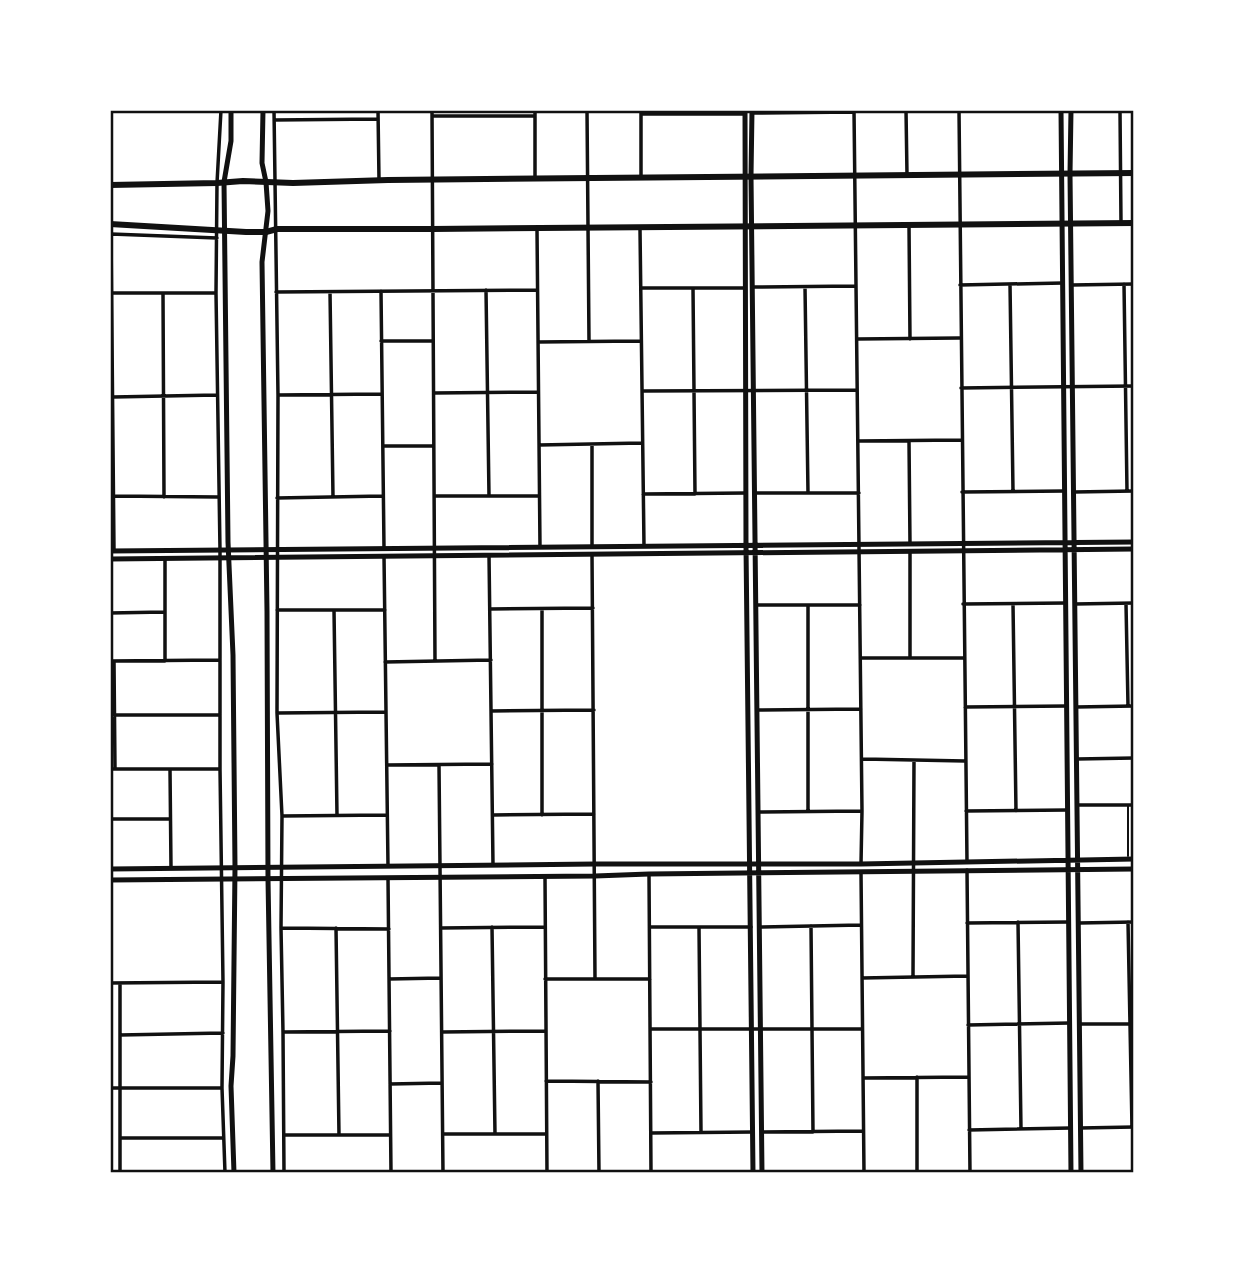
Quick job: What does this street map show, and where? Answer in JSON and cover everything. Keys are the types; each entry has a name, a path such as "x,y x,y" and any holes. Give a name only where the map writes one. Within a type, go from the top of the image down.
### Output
{"main road":[{"path":"110,185 432,179 1134,173"},
{"path":"110,223 219,233 266,232 276,229 1134,223"}],"street":[{"path":"220,110 216,395 220,550 222,1088 225,1173"},
{"path":"220,183 231,141 232,110"},
{"path":"263,110 262,163 270,183 276,229 277,713 282,816 284,1173"},
{"path":"273,1173 262,262 274,110"},
{"path":"328,110 328,119"},
{"path":"379,110 379,180"},
{"path":"535,110 535,178"},
{"path":"587,110 589,341"},
{"path":"906,110 907,175"},
{"path":"958,110 967,862"},
{"path":"1061,110 1063,283 1074,492 1080,1173"},
{"path":"1071,110 1072,285 1065,491 1071,1173"},
{"path":"1121,110 1121,223"},
{"path":"641,177 641,112 854,111 861,864"},
{"path":"749,112 745,288 755,493 762,1173"},
{"path":"435,661 432,113 535,116"},
{"path":"274,120 379,119"},
{"path":"909,224 910,339"},
{"path":"748,226 753,287 746,493 753,1173"},
{"path":"537,227 540,547"},
{"path":"640,227 643,547"},
{"path":"219,233 111,234 114,496 112,551 276,549 384,553"},
{"path":"219,233 233,655 235,879 231,1086 234,1173"},
{"path":"960,285 1063,283"},
{"path":"1010,284 1013,491"},
{"path":"1124,284 1127,491"},
{"path":"1072,285 1134,284"},
{"path":"753,287 856,286"},
{"path":"805,287 808,493"},
{"path":"641,288 745,288"},
{"path":"692,288 695,494"},
{"path":"486,290 489,496"},
{"path":"276,292 537,290"},
{"path":"381,291 388,866"},
{"path":"112,292 216,293"},
{"path":"330,292 333,497"},
{"path":"163,293 164,497"},
{"path":"857,339 960,338"},
{"path":"382,341 433,341"},
{"path":"538,342 641,341"},
{"path":"961,388 1134,386"},
{"path":"642,391 857,390"},
{"path":"434,393 538,392"},
{"path":"278,395 382,394"},
{"path":"113,397 216,395"},
{"path":"858,441 962,440"},
{"path":"909,441 910,658"},
{"path":"539,444 642,443"},
{"path":"592,444 596,979"},
{"path":"383,446 434,446"},
{"path":"962,492 1065,491"},
{"path":"1074,492 1134,491"},
{"path":"643,494 746,493"},
{"path":"755,493 859,493"},
{"path":"114,496 218,497"},
{"path":"277,498 383,496"},
{"path":"434,496 539,496"},
{"path":"755,549 859,552 910,548 1065,546 1074,542 1134,542"},
{"path":"435,552 489,555 859,545 910,548"},
{"path":"1065,546 1074,550 1134,550"},
{"path":"110,559 277,558 540,547 592,551 643,547 746,550"},
{"path":"489,555 493,865"},
{"path":"165,559 165,661"},
{"path":"964,604 1066,603"},
{"path":"1075,604 1134,603"},
{"path":"1013,604 1016,811"},
{"path":"1126,604 1128,706"},
{"path":"757,606 860,606"},
{"path":"808,606 808,812"},
{"path":"490,609 593,608"},
{"path":"542,609 542,815"},
{"path":"334,610 337,815"},
{"path":"277,611 385,610"},
{"path":"110,612 165,612"},
{"path":"860,658 964,658"},
{"path":"220,660 112,661 112,769 220,769"},
{"path":"386,662 491,660"},
{"path":"965,707 1067,706"},
{"path":"1076,707 1134,706"},
{"path":"757,710 861,709"},
{"path":"491,711 594,710"},
{"path":"277,713 386,712"},
{"path":"114,715 220,715"},
{"path":"1077,759 1134,758"},
{"path":"862,760 965,761"},
{"path":"913,977 914,760"},
{"path":"387,765 492,764"},
{"path":"439,765 443,1173"},
{"path":"170,769 171,868"},
{"path":"1077,805 1131,805"},
{"path":"966,811 1068,810"},
{"path":"759,812 862,811"},
{"path":"493,815 594,814"},
{"path":"282,816 387,815"},
{"path":"110,819 170,819"},
{"path":"110,880 388,878 493,865 861,864 1131,859"},
{"path":"110,869 388,866 545,876 1134,869"},
{"path":"967,870 970,1173"},
{"path":"861,872 864,1173"},
{"path":"649,874 651,1173"},
{"path":"545,876 547,1173"},
{"path":"388,878 391,1173"},
{"path":"1018,922 1021,1129"},
{"path":"967,923 1069,922"},
{"path":"1079,923 1131,922 1133,1127 1080,1128"},
{"path":"759,927 861,925"},
{"path":"811,926 813,1132"},
{"path":"492,927 495,1134"},
{"path":"441,928 545,927"},
{"path":"650,927 751,927"},
{"path":"699,927 701,1132"},
{"path":"281,928 389,929"},
{"path":"336,928 339,1135"},
{"path":"862,978 968,976"},
{"path":"389,979 441,978"},
{"path":"545,979 650,979"},
{"path":"110,983 223,982"},
{"path":"120,983 120,1173"},
{"path":"968,1025 1070,1023"},
{"path":"1080,1024 1132,1024"},
{"path":"650,1029 862,1028"},
{"path":"284,1032 390,1031"},
{"path":"442,1032 546,1031"},
{"path":"120,1035 223,1033"},
{"path":"863,1078 969,1076"},
{"path":"917,1077 917,1173"},
{"path":"546,1081 650,1082"},
{"path":"598,1082 598,1173"},
{"path":"390,1084 442,1083"},
{"path":"110,1088 222,1088"},
{"path":"970,1130 1070,1128"},
{"path":"762,1132 863,1131"},
{"path":"651,1133 753,1132"},
{"path":"443,1134 547,1134"},
{"path":"284,1135 391,1135"},
{"path":"120,1138 224,1139"}],"lane":[{"path":"1131,805 1131,859"}]}
